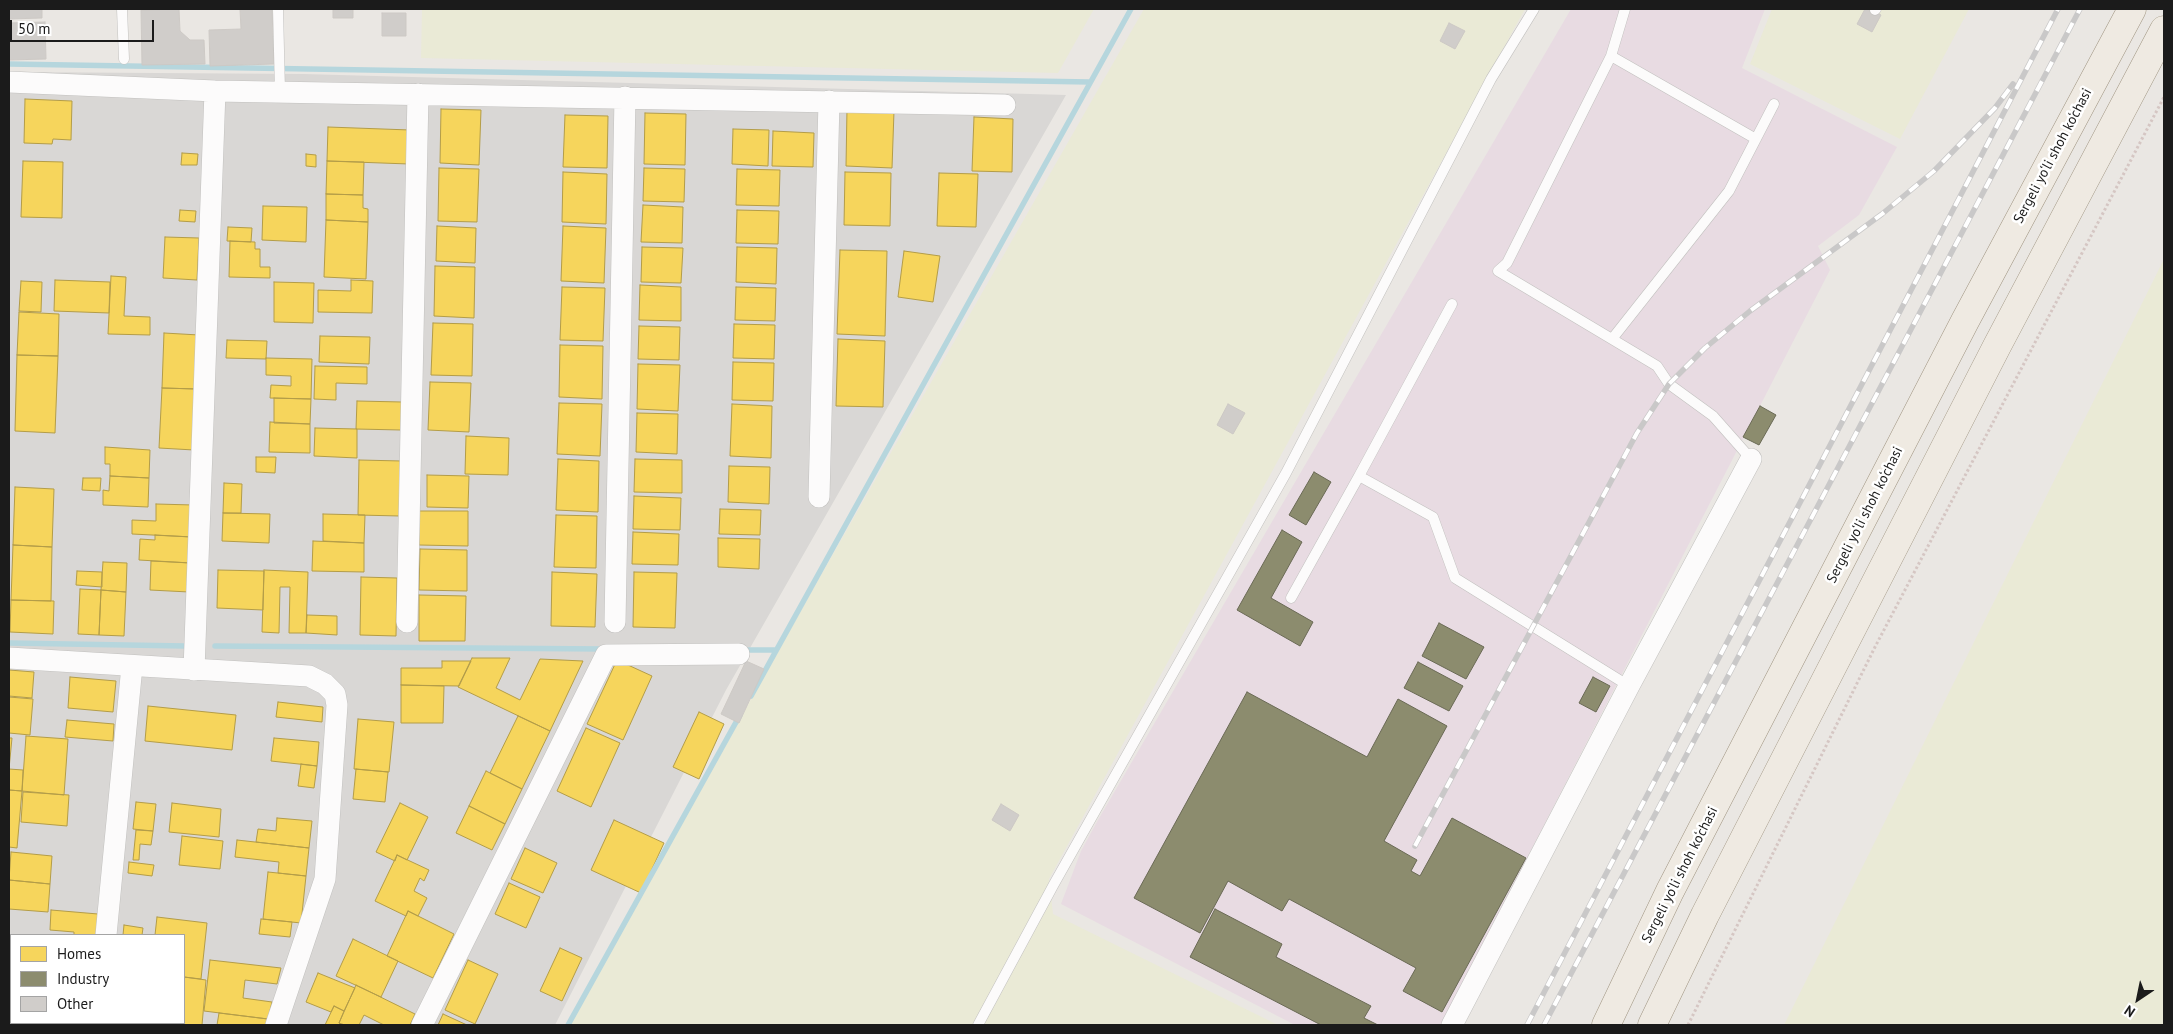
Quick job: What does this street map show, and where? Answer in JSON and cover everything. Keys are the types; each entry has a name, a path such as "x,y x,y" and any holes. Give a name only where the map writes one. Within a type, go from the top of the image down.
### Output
{"main road":[{"name":"Sergeli yo‘li shoh ko‘chasi","path":"1606,1025 1706,821 1961,330 2132,9"},
{"path":"1652,1025 1705,915 1997,346 2164,30"}],"street":[{"path":"9,82 215,91 279,84 418,94 1005,105"},
{"path":"194,670 215,91"},
{"path":"406,622 418,94"},
{"path":"615,622 624,97"},
{"path":"820,496 829,101"},
{"path":"1452,1025 1629,686 1751,459"},
{"path":"422,1025 606,655 739,654"},
{"path":"9,658 309,676 325,684 335,694 337,705 324,879 276,1025"},
{"path":"106,934 132,666"}],"lane":[{"path":"122,9 124,59"},
{"path":"278,9 279,84"},
{"path":"978,1025 1054,884 1286,473 1486,88 1534,9"},
{"path":"1625,9 1611,56 1506,263 1498,271 1657,366 1669,384 1713,416 1751,459"},
{"path":"1611,56 1756,139"},
{"path":"1612,339 1729,191 1774,104"},
{"path":"1291,598 1452,304"},
{"path":"1359,476 1433,517 1455,578 1629,686"}],"path":[{"path":"1688,1025 1875,647 2164,97"}],"shaded area":[{"path":"1571,9 1765,9 1742,68 1897,147 1859,215 1818,246 1830,270 1441,1025 1295,1025 1061,904 1081,851 1098,820"},
{"path":"9,72 303,74 1066,95 726,690 555,1025 9,1025"}],"green space":[{"path":"422,9 1094,9 1058,73 421,58"},
{"path":"1144,9 1525,9 1049,879 1053,914 1278,1025 569,1025 784,640"},
{"path":"1772,9 1969,9 1900,139 1750,64"},
{"path":"2164,259 2164,1025 1784,1025"}],"building: Homes":[{"path":"25,99 72,101 71,140 53,139 52,144 24,143"},
{"path":"441,109 481,110 479,165 440,163"},
{"path":"847,109 894,111 892,168 846,166"},
{"path":"645,113 686,114 685,165 644,164"},
{"path":"565,115 608,116 607,168 563,167"},
{"path":"974,117 1013,119 1012,172 972,171"},
{"path":"328,127 410,130 409,164 327,161"},
{"path":"733,129 769,130 768,166 732,164"},
{"path":"773,131 814,133 813,167 772,166"},
{"path":"182,153 198,154 197,165 181,165"},
{"path":"306,154 316,155 316,167 306,166"},
{"path":"23,161 63,162 62,218 21,217"},
{"path":"327,161 364,162 363,195 326,194"},
{"path":"439,168 479,169 477,222 438,221"},
{"path":"644,168 685,169 684,202 643,201"},
{"path":"737,169 780,170 779,206 736,205"},
{"path":"563,172 607,174 606,224 562,222"},
{"path":"845,172 891,173 890,226 844,225"},
{"path":"939,173 978,174 976,227 937,226"},
{"path":"326,194 363,195 363,208 368,209 368,222 326,220"},
{"path":"643,205 683,207 682,243 641,242"},
{"path":"263,206 307,207 306,242 262,240"},
{"path":"180,210 196,211 195,222 179,221"},
{"path":"737,210 779,211 778,244 736,243"},
{"path":"326,220 368,222 366,279 324,277"},
{"path":"437,226 476,228 475,263 436,261"},
{"path":"563,226 606,228 604,283 561,281"},
{"path":"228,227 252,228 251,242 227,241"},
{"path":"165,237 199,238 197,280 163,278"},
{"path":"230,241 255,242 255,249 260,249 260,267 270,267 270,278 229,277"},
{"path":"642,247 683,248 681,283 641,282"},
{"path":"737,247 777,248 776,284 736,282"},
{"path":"840,250 887,251 885,336 837,334"},
{"path":"904,251 940,256 933,302 898,297"},
{"path":"435,266 475,267 474,318 434,316"},
{"path":"111,276 126,277 124,316 150,317 150,335 108,334"},
{"path":"55,280 110,282 109,313 54,311"},
{"path":"351,280 373,281 372,313 318,312 318,290 351,291"},
{"path":"21,281 42,282 41,312 19,311"},
{"path":"274,282 314,283 313,323 274,322"},
{"path":"640,285 681,287 681,321 639,320"},
{"path":"562,287 605,288 603,341 560,340"},
{"path":"736,287 776,288 775,321 735,320"},
{"path":"19,312 59,314 58,356 17,355"},
{"path":"433,323 473,324 472,376 431,375"},
{"path":"734,324 775,325 774,359 733,358"},
{"path":"639,326 680,327 679,360 638,359"},
{"path":"164,333 199,335 197,389 162,388"},
{"path":"320,336 370,337 369,364 319,362"},
{"path":"838,339 885,341 883,407 836,406"},
{"path":"227,340 267,341 266,359 226,358"},
{"path":"560,345 603,346 602,399 559,397"},
{"path":"17,355 58,356 55,433 15,431"},
{"path":"266,358 312,359 311,399 270,398 271,385 291,386 291,376 266,375"},
{"path":"733,362 774,363 773,401 732,400"},
{"path":"638,364 680,365 678,411 637,409"},
{"path":"315,366 367,367 367,384 336,383 336,400 314,399"},
{"path":"430,382 471,383 469,432 428,430"},
{"path":"162,388 197,389 194,450 159,448"},
{"path":"274,398 311,399 310,424 274,423"},
{"path":"357,401 402,402 401,430 356,429"},
{"path":"559,403 602,404 600,456 557,454"},
{"path":"732,404 772,406 771,458 730,456"},
{"path":"637,413 678,414 677,454 636,452"},
{"path":"270,422 310,424 310,453 269,452"},
{"path":"315,428 357,429 357,458 314,456"},
{"path":"466,436 509,438 508,475 465,474"},
{"path":"105,447 150,450 149,478 110,476 110,464 105,464"},
{"path":"256,457 276,457 275,473 256,472"},
{"path":"558,459 599,461 598,512 556,510"},
{"path":"635,459 682,460 682,493 634,492"},
{"path":"359,460 402,461 400,516 358,515"},
{"path":"729,466 770,467 769,504 728,502"},
{"path":"427,475 469,476 468,508 427,507"},
{"path":"110,476 149,478 148,507 103,505 103,490 109,491"},
{"path":"83,478 101,478 100,491 82,490"},
{"path":"224,483 242,484 241,513 223,513"},
{"path":"15,487 54,489 52,547 13,545"},
{"path":"634,496 681,498 680,530 633,529"},
{"path":"156,504 193,505 192,537 132,534 132,520 156,521"},
{"path":"720,509 761,510 760,535 719,534"},
{"path":"419,511 468,511 468,546 419,545"},
{"path":"223,513 270,514 269,543 222,541"},
{"path":"323,514 365,515 364,543 323,541"},
{"path":"556,515 597,516 596,568 554,567"},
{"path":"633,532 679,534 678,565 632,564"},
{"path":"155,535 192,537 191,563 139,560 140,539 155,540"},
{"path":"718,538 760,539 759,569 718,567"},
{"path":"313,541 364,543 364,572 312,571"},
{"path":"13,545 52,547 51,601 11,600"},
{"path":"420,549 467,550 467,591 419,590"},
{"path":"151,561 191,563 189,592 150,590"},
{"path":"103,562 127,563 126,592 101,590"},
{"path":"218,570 264,571 263,610 217,608"},
{"path":"264,570 308,572 306,633 289,633 290,587 280,587 279,633 262,632"},
{"path":"77,571 102,572 102,587 76,585"},
{"path":"552,572 597,574 595,627 551,626"},
{"path":"634,572 677,573 675,628 633,627"},
{"path":"361,577 397,578 396,636 360,635"},
{"path":"80,589 101,590 99,635 78,634"},
{"path":"101,590 126,592 124,636 99,635"},
{"path":"419,595 466,596 465,641 419,641"},
{"path":"11,600 54,601 53,634 10,632"},
{"path":"307,615 337,616 337,635 306,633"},
{"path":"472,658 510,658 496,688 520,700 540,659 583,661 550,731 458,687"},
{"path":"617,660 652,676 623,740 587,724"},
{"path":"442,661 471,661 459,686 401,685 401,668 442,668"},
{"path":"9,670 34,672 32,698 9,696"},
{"path":"70,677 116,681 113,712 68,708"},
{"path":"401,685 444,686 443,723 401,723"},
{"path":"9,697 33,699 30,735 9,733"},
{"path":"278,702 323,707 322,722 276,717"},
{"path":"148,706 236,715 232,750 145,741"},
{"path":"699,712 724,724 699,779 673,767"},
{"path":"518,716 550,731 522,789 490,773"},
{"path":"358,719 394,722 389,772 354,769"},
{"path":"67,720 114,724 113,741 65,737"},
{"path":"586,728 620,743 591,807 557,791"},
{"path":"26,736 68,739 64,795 22,791"},
{"path":"9,738 12,738 9,769"},
{"path":"274,738 319,742 317,766 271,761"},
{"path":"301,764 317,766 314,788 298,786"},
{"path":"9,769 23,770 22,791 9,790"},
{"path":"356,769 388,772 385,802 353,799"},
{"path":"486,771 522,789 505,824 469,806"},
{"path":"9,790 22,791 17,848 9,847"},
{"path":"23,792 69,795 67,826 21,822"},
{"path":"136,802 156,804 153,831 133,829"},
{"path":"172,803 221,809 219,837 169,832"},
{"path":"400,803 428,817 407,860 397,855 395,861 376,852"},
{"path":"469,806 505,824 492,850 456,833"},
{"path":"277,818 312,821 309,848 256,842 258,829 276,831"},
{"path":"614,820 664,843 641,893 591,870"},
{"path":"136,830 153,831 151,845 140,844 139,860 133,860"},
{"path":"182,836 223,841 220,869 179,865"},
{"path":"237,840 309,848 306,876 278,873 279,862 235,857"},
{"path":"525,848 557,863 543,893 511,879"},
{"path":"11,852 52,856 50,884 9,880"},
{"path":"397,855 429,870 424,881 420,878 414,891 427,898 418,916 408,911 406,916 375,901"},
{"path":"129,862 154,865 152,876 128,873"},
{"path":"268,872 306,876 301,923 263,919"},
{"path":"9,880 50,884 48,912 9,909"},
{"path":"509,883 540,897 526,928 495,914"},
{"path":"51,910 98,914 96,934 74,934 74,932 50,930"},
{"path":"408,911 454,934 433,978 387,956"},
{"path":"157,917 207,923 201,979 185,977 185,934 155,934"},
{"path":"261,919 292,922 290,937 259,934"},
{"path":"124,925 143,928 142,934 123,934"},
{"path":"353,939 398,961 381,997 336,976"},
{"path":"560,948 582,958 562,1001 540,991"},
{"path":"210,960 281,968 277,984 245,980 243,998 272,1002 268,1019 204,1011"},
{"path":"468,960 498,974 475,1024 445,1010"},
{"path":"9,964 10,964 10,993"},
{"path":"318,973 355,988 344,1011 334,1006 331,1012 306,1002"},
{"path":"185,977 206,980 202,1025 161,1025 185,1024"},
{"path":"356,985 415,1014 410,1025 384,1025 364,1015 359,1025 339,1023"},
{"path":"10,993 10,1024 50,1025 9,1024"},
{"path":"334,1006 344,1011 339,1023 341,1025 325,1025"},
{"path":"219,1013 268,1019 268,1025 217,1025"},
{"path":"443,1014 467,1025 438,1025"}],"building: Industry":[{"path":"1760,406 1776,415 1759,445 1743,437"},
{"path":"1314,472 1331,482 1306,525 1289,515"},
{"path":"1282,530 1302,542 1271,598 1313,622 1300,646 1237,610"},
{"path":"1439,623 1484,647 1466,679 1422,656"},
{"path":"1418,662 1463,686 1449,711 1404,688"},
{"path":"1593,677 1610,686 1596,712 1579,703"},
{"path":"1247,692 1367,757 1398,699 1447,726 1384,841 1417,860 1411,871 1420,876 1452,818 1526,858 1442,1012 1403,991 1416,968 1289,899 1282,911 1228,881 1200,933 1134,898"},
{"path":"1215,909 1282,944 1276,957 1371,1006 1364,1018 1378,1025 1321,1025 1190,957"}],"building: Other":[{"path":"9,9 42,9 42,18 9,19"},
{"path":"179,9 180,31 190,40 204,40 205,64 142,65 141,10"},
{"path":"240,9 272,9 274,64 210,66 209,30 241,29"},
{"path":"333,9 353,9 353,18 333,18"},
{"path":"1865,9 1870,9 1881,15 1872,32 1857,24"},
{"path":"382,13 406,13 406,36 382,36"},
{"path":"45,22 46,59 9,60 9,23"},
{"path":"1449,23 1465,31 1455,49 1440,41"},
{"path":"1228,404 1245,413 1233,434 1217,425"},
{"path":"746,661 764,669 739,723 721,714"},
{"path":"1001,804 1019,815 1010,831 992,820"}],"waterway":[{"path":"751,696 1131,9"},
{"path":"9,64 1090,82"},
{"path":"9,643 185,646"},
{"path":"215,646 604,649"},
{"path":"741,650 776,650"},
{"path":"568,1025 740,715"}],"railway":[{"path":"1527,1025 2058,9"},
{"path":"1544,1025 2080,9"},
{"path":"1415,846 1637,433 1669,384 1705,348 1750,311 1882,214 1934,171 1995,108 2013,84"}]}
